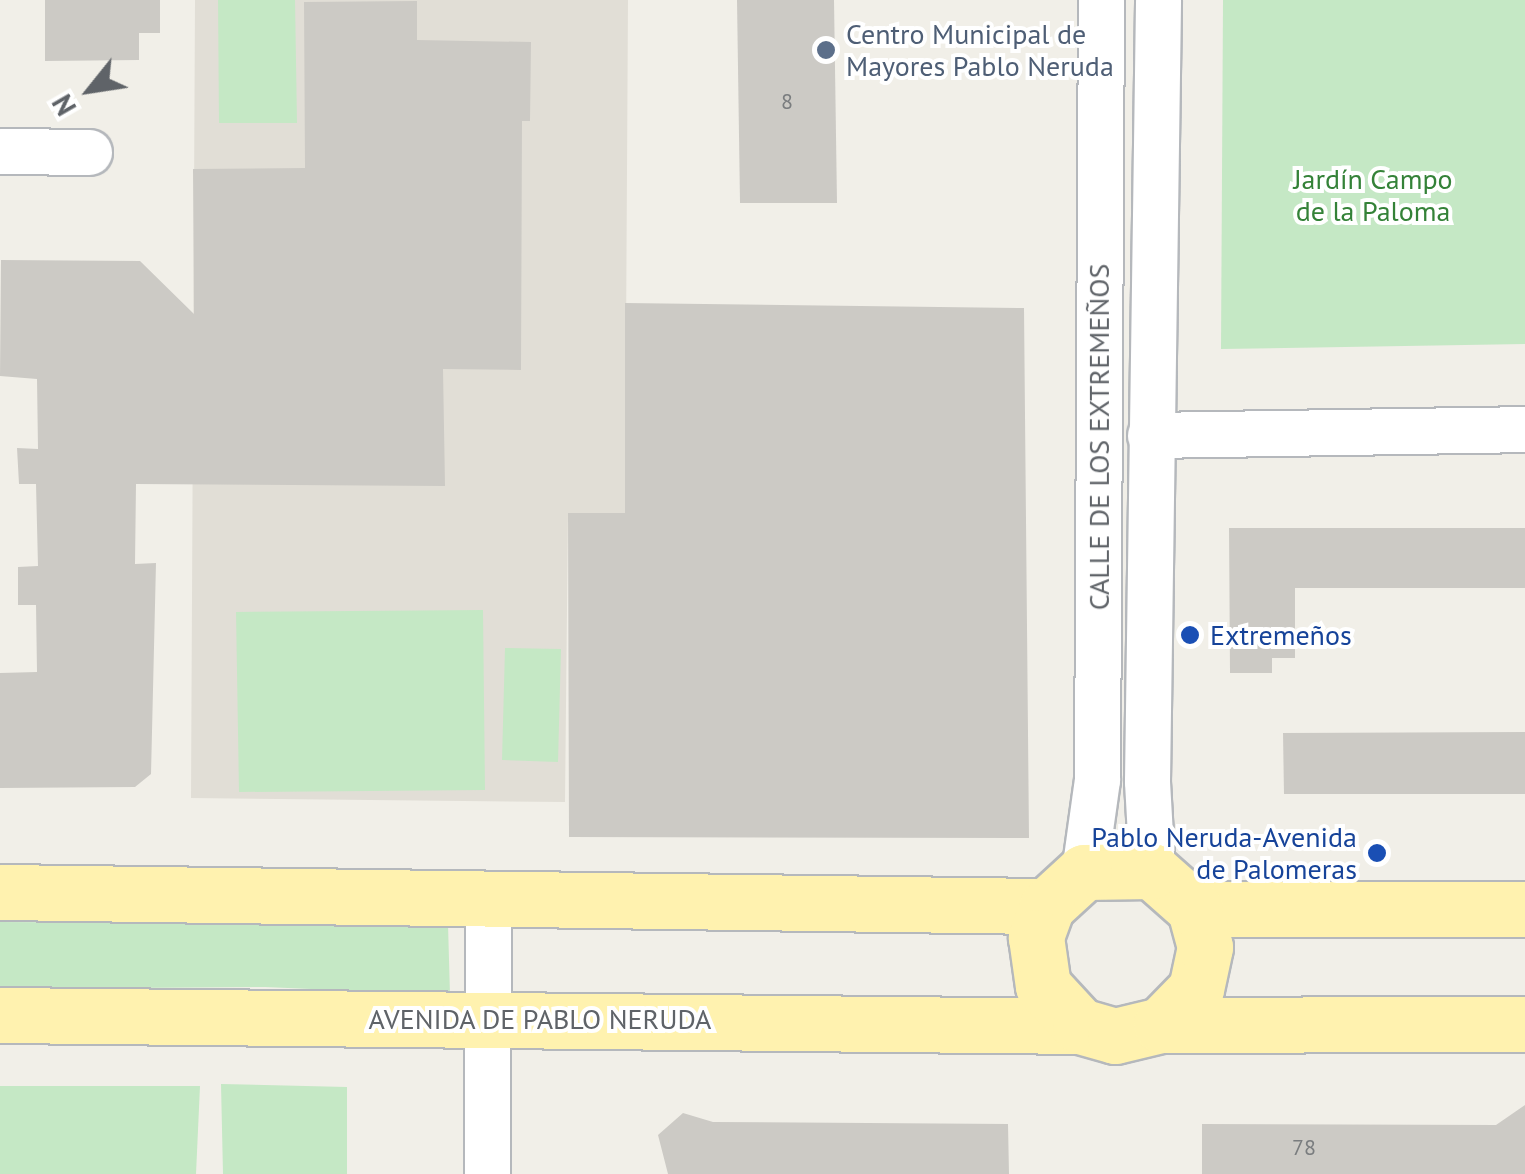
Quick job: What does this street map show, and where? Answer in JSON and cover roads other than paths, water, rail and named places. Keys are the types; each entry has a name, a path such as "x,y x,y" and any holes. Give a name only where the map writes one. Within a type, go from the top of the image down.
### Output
{"main road":[{"path":"0,892 488,899 1066,889 1152,871 1195,909 1205,947 1196,989 1160,1026"},
{"path":"1066,889 1036,937 1042,986 1080,1026 1114,1036 1160,1026 1525,1024"},
{"path":"1195,909 1525,909"},
{"name":"AVENIDA DE PABLO NERUDA","path":"0,1015 1080,1026"}],"street":[{"name":"CALLE DE LOS EXTREMEÑOS","path":"1066,889 1097,780 1101,0"},
{"name":"CALLE DE LOS EXTREMEÑOS","path":"1152,871 1150,435 1158,0"},
{"path":"0,151 89,152"},
{"path":"1150,435 1525,429"},
{"path":"487,1174 488,899"}],"place":[{"name":"Centro Municipal de Mayores Pablo Neruda","path":"826,50"},
{"name":"Extremeños","path":"1190,635"},
{"name":"Pablo Neruda-Avenida de Palomeras","path":"1377,853"}],"park label":[{"name":"Jardín Campo de la Paloma","path":"1373,195"}]}
